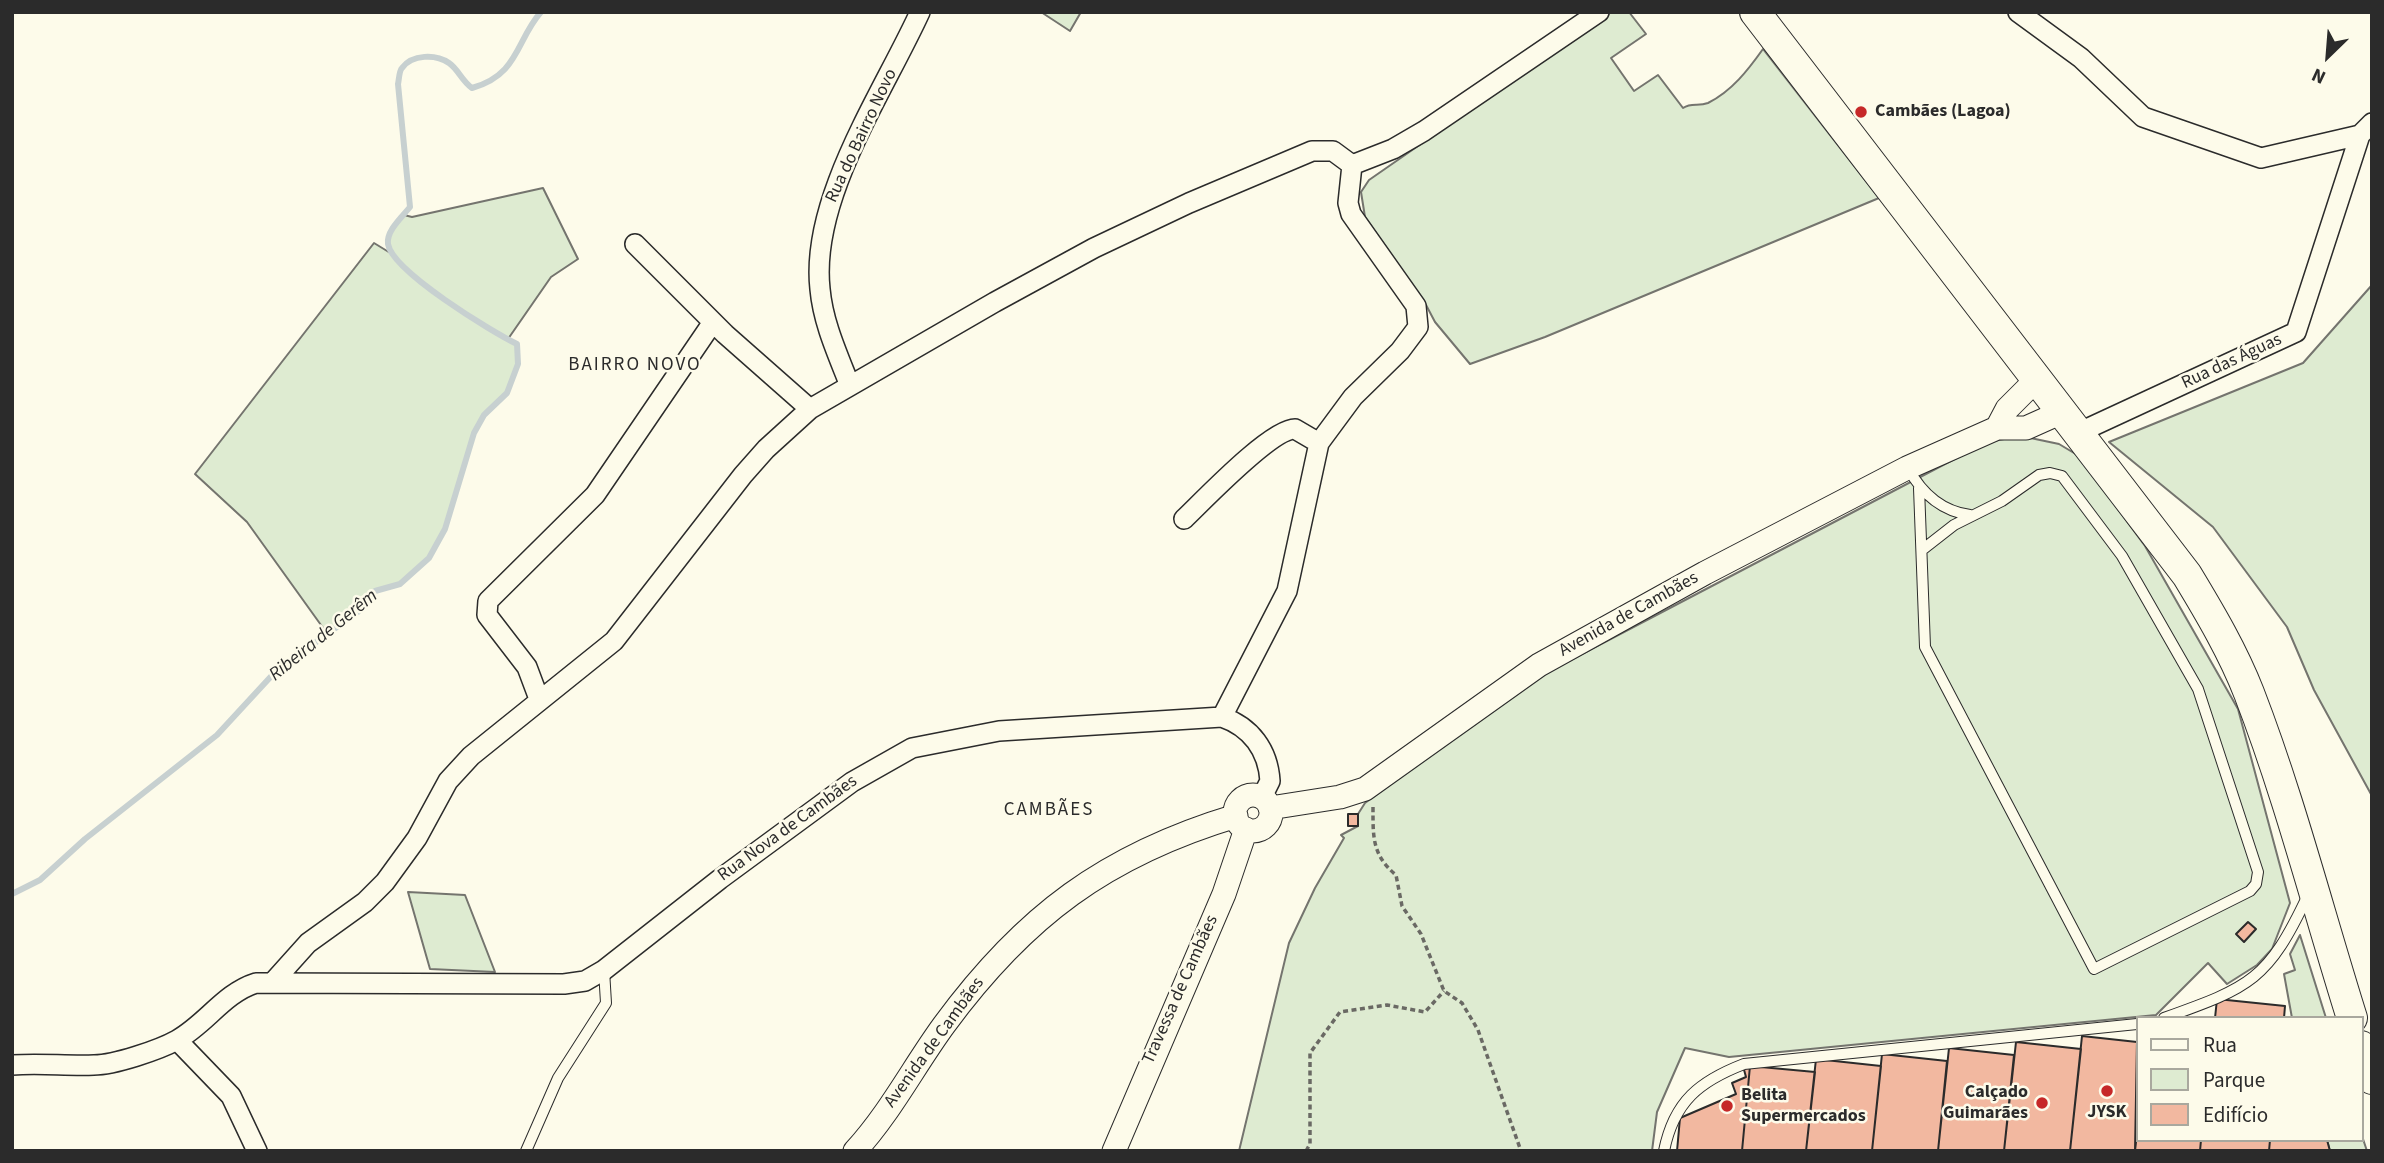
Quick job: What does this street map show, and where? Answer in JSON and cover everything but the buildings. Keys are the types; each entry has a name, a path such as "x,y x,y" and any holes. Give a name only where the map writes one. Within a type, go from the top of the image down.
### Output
{"main road":[{"path":"1755,12 2187,575 2220,631 2248,691 2279,776 2351,1016"},
{"path":"2363,1052 2372,1079"}],"street":[{"name":"Rua do Bairro Novo","path":"850,386 824,317 819,262 822,234 835,188 920,12"},
{"path":"1352,165 1393,149 1424,131 1599,12"},
{"path":"2018,12 2081,58 2143,117 2261,158 2366,129"},
{"name":"Rua das Águas","path":"2072,422 2296,332 2366,129"},
{"path":"273,982 308,943 365,902 385,882 401,863 455,774 471,756 539,699 609,647 743,475 766,449 810,409 1083,254 1189,203 1312,151 1333,151 1352,165"},
{"path":"1266,802 1270,780 1264,754 1243,726 1222,717 1287,591 1319,443 1353,397 1400,351 1418,327 1416,306 1351,214 1348,203 1352,165"},
{"path":"635,244 713,322 810,409"},
{"path":"539,699 527,667 487,615 488,601 595,495 713,322"},
{"path":"1997,428 2007,409 2038,378"},
{"name":"Avenida de Cambães","path":"855,1151 969,993 1008,948 1072,890 1139,851 1191,829 1241,823 1263,828 1270,819 1266,802 1340,797 1365,789 1385,777 1442,731 1539,665 1907,468 1997,428 2025,428 2072,422"},
{"path":"1184,519 1260,448 1284,432 1295,429 1319,443"},
{"name":"Rua Nova de Cambães","path":"177,1040 245,987 273,982 454,986 564,984 585,981 604,970 720,879 852,782 912,748 999,732 1222,717"},
{"name":"Travessa de Cambães","path":"1114,1151 1224,894 1241,823"},
{"path":"12,1065 97,1065 177,1040 231,1096 257,1151"}],"lane":[{"path":"1907,468 1919,488 1951,512 1971,515"},
{"path":"1919,488 1925,646 2094,969 2250,891 2256,884 2258,872 2198,689 2122,556 2062,476 2050,473 2039,475 2002,501 1971,515 1922,551"},
{"path":"2169,1016 2234,990 2268,966 2285,943 2312,888"},
{"path":"526,1151 558,1078 606,1003 604,970"},
{"path":"1664,1151 1668,1132 1681,1107 1696,1089 1714,1075 1744,1064 2136,1024"}],"path":[{"path":"1365,789 1373,805 1373,839 1382,863 1396,875 1402,906 1421,934 1444,991 1462,1003 1478,1030 1521,1151"},
{"path":"1306,1151 1310,1144 1310,1053 1340,1012 1387,1004 1425,1012 1444,991"}],"green space":[{"path":"1041,12 1081,12 1070,31"},
{"path":"1611,12 1629,12 1646,34 1611,58 1634,91 1658,75 1683,108 1708,103 1725,92 1763,49 1879,198 1545,337 1470,364 1435,322 1425,303 1365,217 1361,192 1369,180"},
{"path":"543,188 578,259 551,277 508,339 517,344 518,364 507,393 484,415 474,433 445,529 429,558 400,584 375,591 359,611 326,632 247,522 195,474 374,243 392,254 389,238 404,215 412,217"},
{"path":"2372,285 2372,796 2314,690 2287,627 2213,527 2109,442 2303,363"},
{"path":"2021,436 2059,444 2079,456 2145,546 2238,709 2290,903 2272,949 2257,965 2227,984 2208,963 2156,1015 1729,1057 1685,1048 1657,1112 1652,1151 1239,1151 1289,943 1315,888 1344,838 1341,835 1358,826 1358,814 1365,803 1516,692 1559,666 1993,441"},
{"path":"408,892 465,895 495,972 430,969"},
{"path":"2300,935 2325,1016 2292,1016 2284,974 2295,970 2290,954"},
{"path":"2363,1139 2367,1151 2330,1151 2328,1142 2363,1142"}],"waterway":[{"name":"Ribeira de Gerêm","path":"12,894 40,880 85,839 217,735 276,671 359,611 375,591 400,584 429,558 445,529 474,433 484,415 507,393 518,364 517,344 466,314 424,284 394,256 388,244 392,229 410,207 398,84 400,73 406,63 431,57 449,63 472,88 487,82 508,66 541,12"}],"place":[{"name":"Cambães (Lagoa)","path":"1861,112"},
{"name":"JYSK","path":"2107,1091"},
{"name":"Calçado Guimarães","path":"2042,1103"},
{"name":"Belita Supermercados","path":"1727,1106"}],"district":[{"name":"BAIRRO NOVO","path":"635,366"},
{"name":"CAMBÃES","path":"1049,811"}]}
